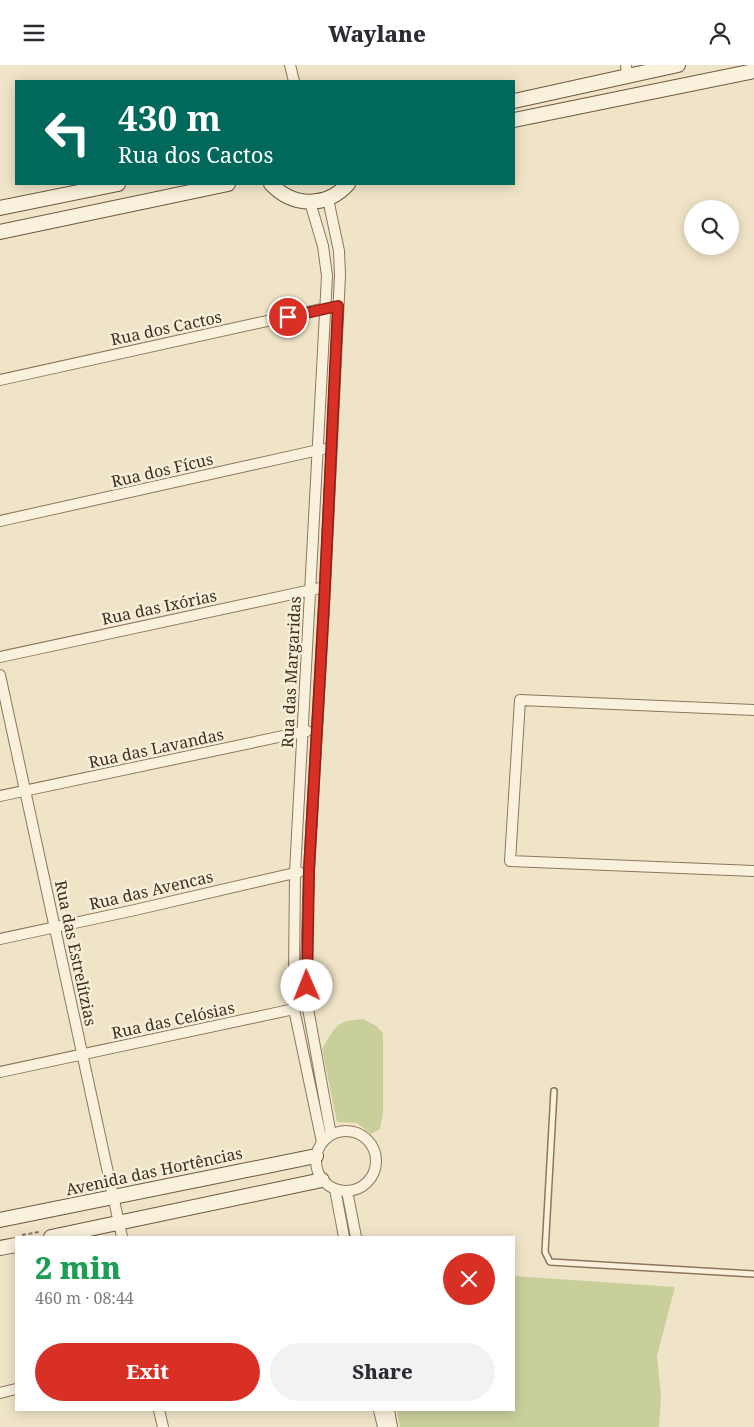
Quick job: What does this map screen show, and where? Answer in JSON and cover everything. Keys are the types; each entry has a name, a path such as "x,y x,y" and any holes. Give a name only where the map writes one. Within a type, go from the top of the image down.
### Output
{"street":[{"path":"290,65 294,80"},
{"path":"515,101 627,70 678,65"},
{"path":"515,120 754,71"},
{"path":"0,208 113,185"},
{"path":"0,232 223,185"},
{"path":"272,185 284,195 310,202 328,199 347,185"},
{"name":"Rua das Margaridas","path":"328,199 339,251 338,306 309,870 307,1003 331,1135"},
{"name":"Rua das Margaridas","path":"310,202 323,247 327,276 294,873 294,1009 322,1142"},
{"name":"Rua dos Cactos","path":"0,380 338,306"},
{"name":"Rua dos Fícus","path":"0,521 331,447"},
{"name":"Rua das Ixórias","path":"0,657 325,587"},
{"name":"Rua das Estrelítzias","path":"0,675 122,1236"},
{"path":"754,710 520,700 510,861 754,871"},
{"name":"Rua das Lavandas","path":"0,796 317,730"},
{"name":"Rua das Avencas","path":"0,939 309,870"},
{"name":"Rua das Celósias","path":"0,1072 294,1009"},
{"path":"339,1132 357,1133 365,1138 375,1153 376,1162 370,1179 356,1190 334,1189 322,1180 316,1164 316,1156 322,1142 331,1135 339,1132"},
{"name":"Avenida das Hortências","path":"0,1221 316,1156"},
{"path":"56,1236 322,1180"},
{"path":"334,1189 344,1236"},
{"path":"347,1191 356,1236"},
{"path":"0,1248 15,1245"},
{"path":"0,1393 15,1389"},
{"path":"160,1411 163,1427"},
{"path":"379,1411 383,1427"},
{"path":"389,1411 392,1427"}],"lane":[{"path":"554,1091 545,1252 550,1262 754,1274"}],"green space":[{"path":"363,1019 375,1025 383,1033 383,1112 380,1129 371,1134 357,1123 337,1122 322,1049 330,1035 341,1023"},
{"path":"515,1276 675,1287 657,1356 661,1396 659,1427 400,1427 397,1411 515,1411"}],"route":[{"path":"288,317 338,306 309,870 307,986"}]}
